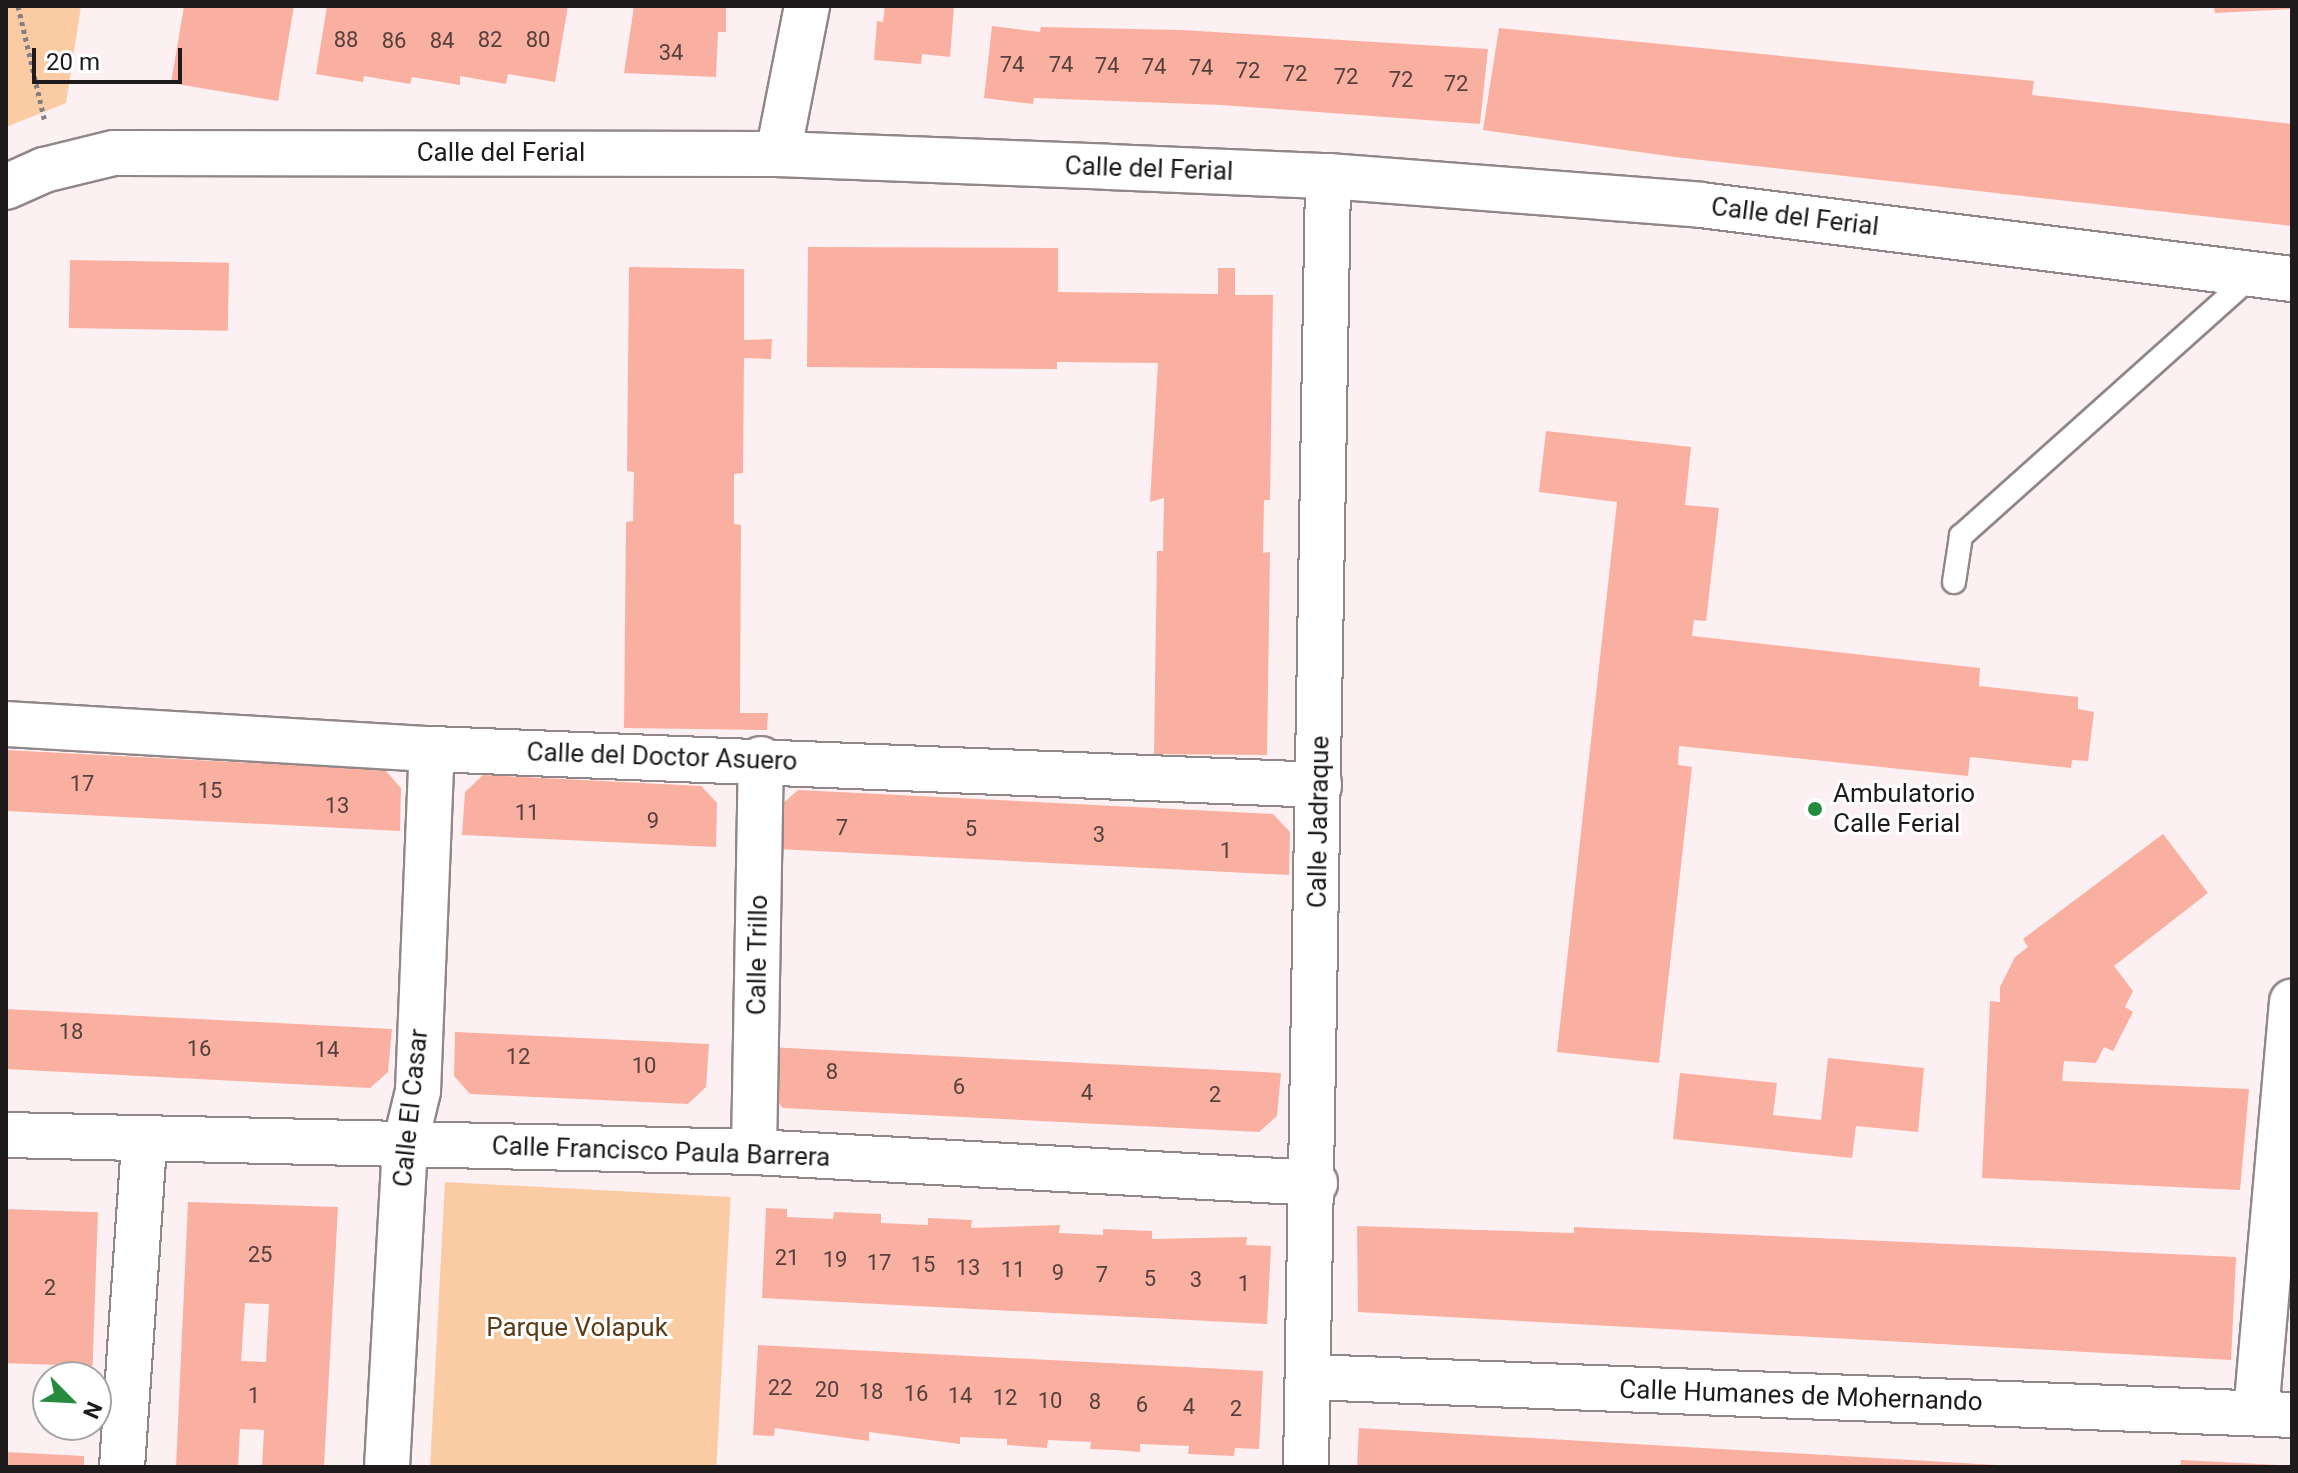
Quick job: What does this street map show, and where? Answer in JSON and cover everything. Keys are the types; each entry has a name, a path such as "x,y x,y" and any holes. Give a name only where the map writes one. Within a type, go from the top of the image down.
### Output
{"street":[{"path":"778,154 807,6"},
{"name":"Calle del Ferial","path":"6,187 55,168 114,153 778,154 1328,176 1701,205 2273,277"},
{"name":"Calle Jadraque","path":"1306,1467 1315,1183 1328,176"},
{"name":"Calle del Doctor Asuero","path":"6,724 432,749 761,759 1319,785"},
{"name":"Calle El Casar","path":"387,1467 405,1145 418,1091 432,749"},
{"name":"Calle Trillo","path":"754,1152 761,759"},
{"path":"2274,1414 2292,1002"},
{"name":"Calle Francisco Paula Barrera","path":"6,1135 144,1141 754,1152 1315,1183"},
{"path":"122,1467 144,1141"},
{"name":"Calle Humanes de Mohernando","path":"1309,1377 2274,1414"}],"lane":[{"path":"1954,582 1961,536 2273,277"}],"path":[{"path":"18,6 55,168"}],"green space":[{"path":"6,6 81,6 66,103 6,127"},
{"name":"Parque Volapuk","path":"445,1182 731,1197 716,1467 430,1467"}],"building":[{"path":"184,6 294,6 278,101 171,83"},
{"path":"327,6 568,6 555,82 508,74 506,84 460,76 460,85 412,77 410,84 364,76 363,82 316,74"},
{"path":"634,6 726,6 726,32 718,32 716,77 624,73"},
{"path":"885,6 954,6 950,57 922,54 921,64 874,60 877,21 883,22"},
{"path":"2214,6 2292,6 2292,9 2215,13"},
{"path":"992,26 1040,32 1041,27 1182,30 1488,49 1480,124 1221,105 1034,98 1033,104 984,98"},
{"path":"1499,28 2034,81 2032,95 2292,124 2292,226 1675,157 1483,130"},
{"path":"808,247 1058,248 1058,292 1218,294 1218,268 1235,268 1235,295 1273,295 1270,500 1264,500 1263,553 1270,552 1267,755 1154,754 1157,551 1163,551 1164,498 1150,502 1158,363 1057,362 1057,369 807,367"},
{"path":"70,260 229,263 228,331 69,328"},
{"path":"629,267 744,269 744,340 772,339 771,359 744,358 743,473 734,474 734,524 741,525 740,713 768,713 767,730 624,728 626,522 633,521 634,472 627,471"},
{"path":"1546,431 1691,447 1685,505 1719,508 1706,621 1694,620 1692,636 1980,668 1979,686 2078,697 2078,709 2094,712 2088,761 2072,760 2071,768 1970,757 1968,776 1679,746 1678,765 1692,767 1659,1063 1557,1052 1617,502 1539,492"},
{"path":"6,750 385,770 401,788 400,831 6,811"},
{"path":"483,775 701,786 717,803 716,847 462,835 465,792"},
{"path":"798,790 1273,814 1290,832 1289,875 777,849 780,806"},
{"path":"2163,834 2208,893 2114,966 2133,991 2125,1007 2133,1012 2113,1051 2104,1047 2096,1063 2064,1061 2062,1081 2249,1089 2240,1190 1982,1178 1990,1001 2000,1002 2000,987 2015,957 2028,947 2023,939"},
{"path":"6,1009 392,1029 388,1072 370,1088 6,1069"},
{"path":"455,1032 709,1044 706,1087 688,1104 470,1094 454,1076"},
{"path":"769,1047 1281,1073 1277,1116 1259,1132 783,1108 767,1091"},
{"path":"1828,1058 1924,1068 1918,1132 1856,1126 1852,1158 1673,1139 1680,1073 1777,1083 1773,1115 1821,1120"},
{"path":"188,1202 338,1207 324,1467 262,1467 264,1430 240,1429 238,1467 176,1467","holes":["245,1303 269,1304 266,1362 241,1361"]},
{"path":"766,1208 787,1209 787,1217 833,1219 834,1212 881,1214 881,1223 928,1225 928,1218 972,1220 971,1228 1060,1225 1059,1233 1103,1235 1103,1229 1152,1231 1152,1239 1247,1237 1246,1245 1271,1246 1267,1324 762,1298"},
{"path":"6,1209 98,1212 93,1361 6,1363"},
{"path":"1357,1226 1574,1233 1574,1227 2236,1257 2231,1360 1358,1312"},
{"path":"758,1345 1263,1371 1259,1449 1235,1448 1234,1456 1188,1454 1189,1446 1140,1444 1140,1452 1090,1449 1091,1442 1048,1440 1047,1448 1007,1445 1007,1439 960,1437 960,1444 869,1432 869,1441 775,1428 774,1436 753,1435"},
{"path":"1359,1428 1997,1465 1997,1467 1357,1467"},
{"path":"6,1452 84,1456 84,1467 6,1467"},
{"path":"2181,1460 2279,1465 2279,1467 2180,1467"}],"place":[{"name":"Ambulatorio Calle Ferial","path":"1815,809"}]}
